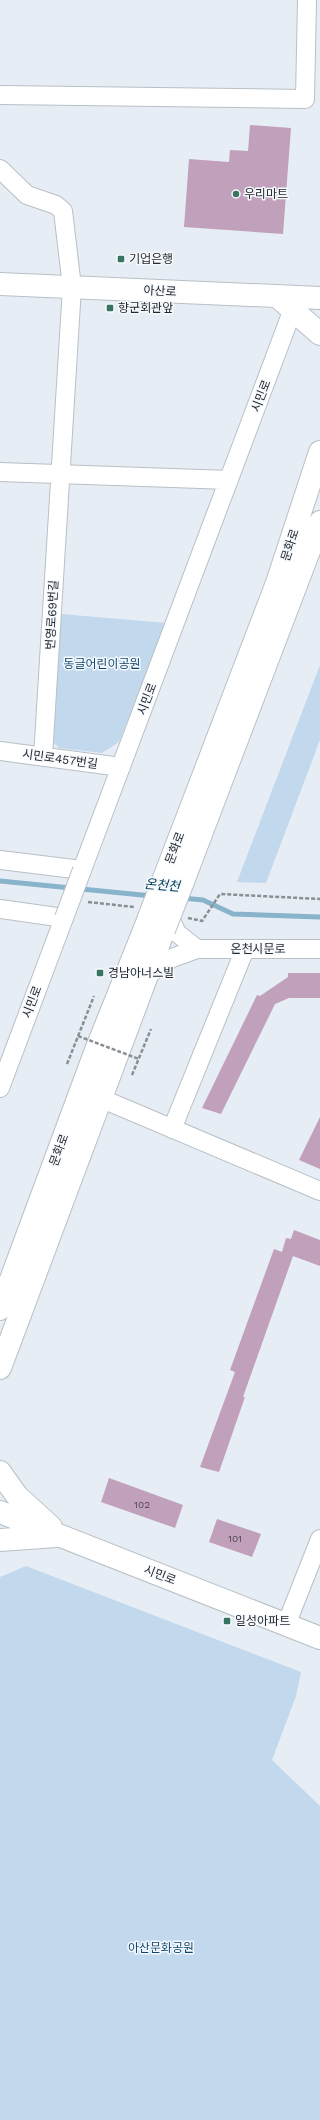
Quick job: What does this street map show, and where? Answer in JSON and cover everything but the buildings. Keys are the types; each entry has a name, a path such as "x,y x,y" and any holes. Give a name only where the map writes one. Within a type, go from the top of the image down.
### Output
{"main road":[{"name":"아산로","path":"0,284 72,287 286,304 320,298"},
{"path":"286,304 320,334"},
{"name":"문화로","path":"172,882 277,583 320,452"},
{"name":"문화로","path":"172,882 320,522"},
{"path":"164,922 172,882"},
{"name":"문화로","path":"0,1368 146,976 164,922"},
{"name":"문화로","path":"0,1309 96,1050 164,922"},
{"path":"0,1472 17,1496 61,1536"},
{"name":"시민로","path":"0,1512 320,1638"},
{"path":"0,1540 61,1536"}],"street":[{"path":"0,95 305,99 307,0"},
{"name":"번영로69번길","path":"0,169 27,195 56,205 63,211 72,287 43,757"},
{"name":"시민로","path":"0,1088 229,480 286,304"},
{"path":"0,472 229,480"},
{"name":"시민로457번길","path":"0,751 121,767"},
{"path":"0,860 82,870"},
{"path":"0,910 64,918"},
{"path":"164,922 197,949"},
{"name":"온천시문로","path":"146,976 172,958 197,949 320,949"},
{"path":"172,1129 245,949"},
{"path":"100,1098 320,1191"},
{"path":"286,1624 320,1539"}],"path":[{"path":"81,902 125,904 164,922 202,921 220,894 320,899"},
{"path":"67,1064 94,996"},
{"path":"78,1036 139,1059 151,1029"}],"green space":[{"name":"동글어린이공원","path":"61,614 166,623 119,742 102,753 59,748 51,740"},
{"path":"320,665 320,740 266,883 237,882"},
{"name":"아산문화공원","path":"26,1566 301,1672 296,1696 272,1760 320,1806 320,2120 0,2120 0,1577"}],"waterway":[{"name":"온천천","path":"0,881 152,896"},
{"name":"온천천","path":"182,898 203,900 233,914 320,917"}],"place":[{"name":"우리마트","path":"236,194"},
{"name":"기업은행","path":"121,259"},
{"name":"향군회관앞","path":"110,308"},
{"name":"경남아너스빌","path":"100,973"},
{"name":"일성아파트","path":"227,1621"}]}
